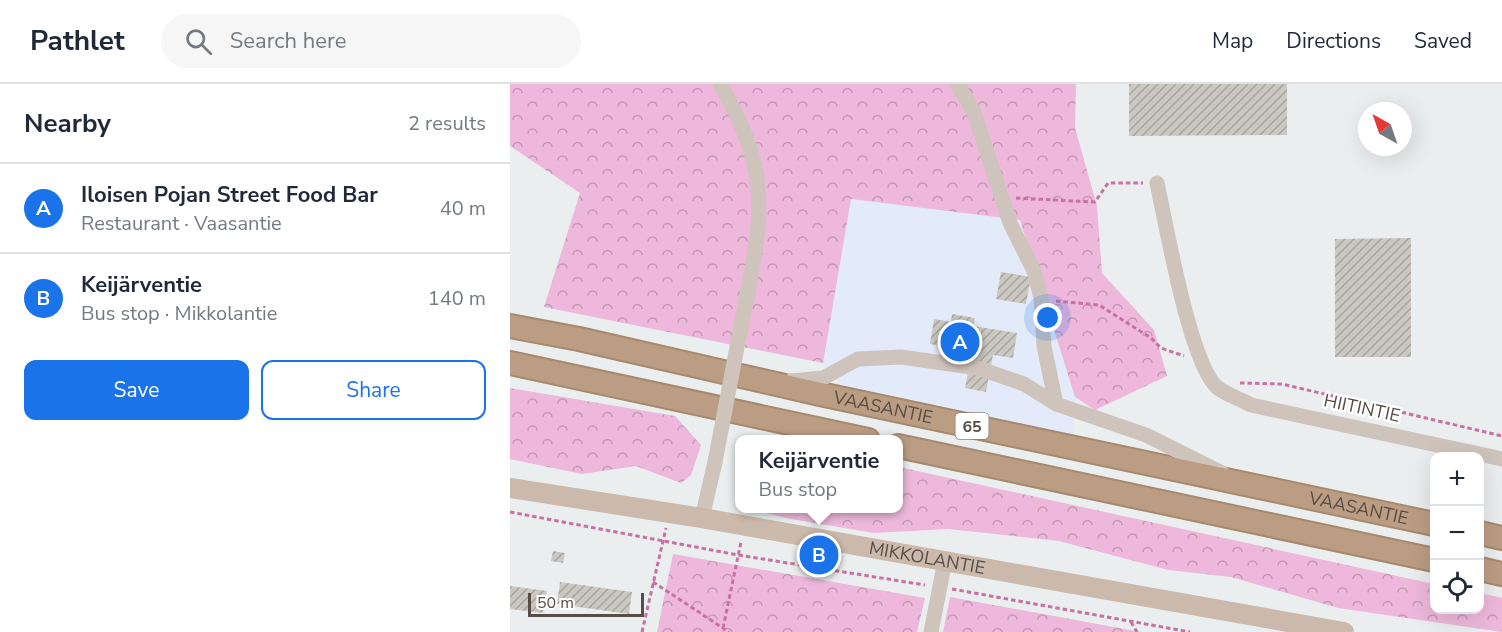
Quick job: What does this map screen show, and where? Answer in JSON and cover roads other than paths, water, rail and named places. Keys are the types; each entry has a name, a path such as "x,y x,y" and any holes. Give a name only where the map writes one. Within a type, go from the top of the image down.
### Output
{"highway":[{"name":"VAASANTIE","path":"510,326 1430,523"},
{"name":"VAASANTIE","path":"510,363 845,435"},
{"name":"VAASANTIE","path":"903,447 1430,559"},
{"path":"1484,534 1502,538"},
{"path":"1484,570 1502,574"}],"main road":[{"name":"MIKKOLANTIE","path":"510,488 702,518 1344,632"}],"street":[{"path":"702,518 756,249 759,187 753,153 720,84"},
{"path":"957,84 974,112 1010,223 1034,271 1041,298 1044,346 1056,404"},
{"name":"HIITINTIE","path":"1157,183 1191,337 1202,363 1217,387 1251,405 1502,459"},
{"path":"770,382 823,378 858,359 901,357 978,368 1024,384 1056,404 1146,435 1244,484"},
{"path":"931,632 945,561"}],"place":[{"name":"Iloisen Pojan Street Food Bar","path":"960,342"},
{"name":"Keijärventie","path":"819,555"}]}
